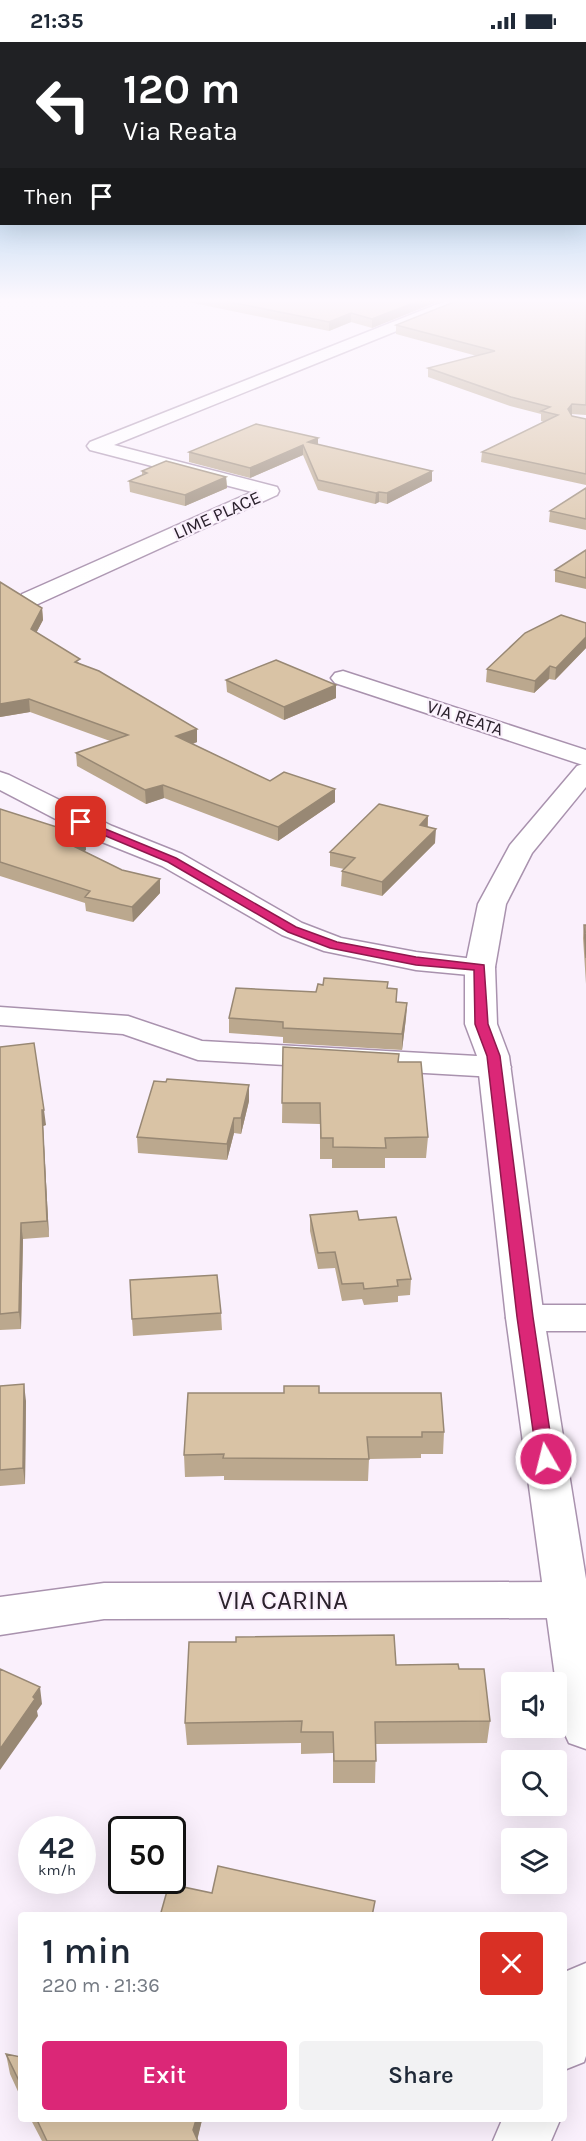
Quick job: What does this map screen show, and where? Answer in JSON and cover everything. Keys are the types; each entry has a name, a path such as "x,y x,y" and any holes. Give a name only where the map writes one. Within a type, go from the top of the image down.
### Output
{"street":[{"name":"LIME PLACE","path":"30,599 270,491 96,446 221,396"},
{"name":"VIA REATA","path":"343,678 586,758"},
{"path":"586,771 520,851 492,904 480,967 481,1024 495,1067 525,1317 586,1728"},
{"path":"0,780 102,832 172,860 292,929 334,945 416,961 480,967"},
{"path":"0,1016 128,1026 198,1050 495,1067"},
{"path":"525,1317 586,1318"},
{"name":"VIA CARINA","path":"0,1616 104,1601 566,1600"},
{"path":"567,2035 586,1990"},
{"path":"522,2141 530,2122"}],"building":[{"path":"508,396 586,396 586,405 572,404 568,409 572,416 586,419 586,474 482,452 558,415 541,411 550,407"},
{"path":"256,424 318,438 308,442 432,471 387,493 376,493 318,480 303,445 250,468 189,452"},
{"path":"166,461 226,477 185,495 129,481 147,473 142,471"},
{"path":"586,488 586,519 550,511"},
{"path":"586,550 586,578 555,570"},
{"path":"0,582 42,608 31,629 80,659 75,662 99,671 197,729 176,736 270,781 284,772 335,789 278,827 163,785 145,790 76,753 128,735 29,699 0,704"},
{"path":"561,615 586,623 586,637 556,668 550,666 535,681 487,669 525,633"},
{"path":"276,660 336,685 284,707 226,680"},
{"path":"379,804 428,816 420,825 436,829 382,882 342,871 355,858 330,852"},
{"path":"0,809 85,836 71,845 122,870 160,879 132,907 85,897 90,891 0,862"},
{"path":"584,925 586,925 586,958"},
{"path":"324,978 388,982 387,988 397,989 396,1002 407,1003 402,1034 283,1028 283,1022 229,1018 236,988 316,992 318,984 323,985"},
{"path":"34,1043 44,1110 42,1110 47,1221 21,1223 19,1312 0,1314 0,1047"},
{"path":"283,1047 399,1054 398,1062 421,1062 428,1137 385,1138 386,1148 333,1147 333,1138 321,1138 320,1103 282,1103"},
{"path":"167,1079 249,1085 241,1118 234,1118 227,1144 137,1137 154,1081 166,1082"},
{"path":"357,1211 359,1220 396,1217 411,1279 397,1280 398,1286 364,1289 363,1283 342,1284 335,1252 318,1253 310,1215"},
{"path":"217,1275 221,1313 132,1319 130,1280"},
{"path":"24,1384 23,1468 0,1470 0,1386"},
{"path":"284,1386 319,1386 319,1393 441,1393 444,1432 422,1432 422,1437 367,1437 369,1459 223,1458 224,1454 184,1455 188,1393 284,1393"},
{"path":"394,1635 396,1665 458,1664 459,1669 484,1669 490,1721 375,1722 376,1761 334,1761 333,1732 301,1732 302,1721 185,1723 189,1642 236,1642 236,1637"},
{"path":"0,1669 40,1687 33,1697 35,1699 0,1749"},
{"path":"218,1866 375,1901 373,1912 161,1912 166,1894 186,1894 186,1888 212,1893"},
{"path":"6,2054 18,2056 18,2079"},
{"path":"38,2122 195,2122 193,2130 198,2141 47,2141"}],"route":[{"path":"81,822 172,860 292,929 334,945 416,961 480,967 481,1024 493,1056 525,1317 546,1459"}]}
